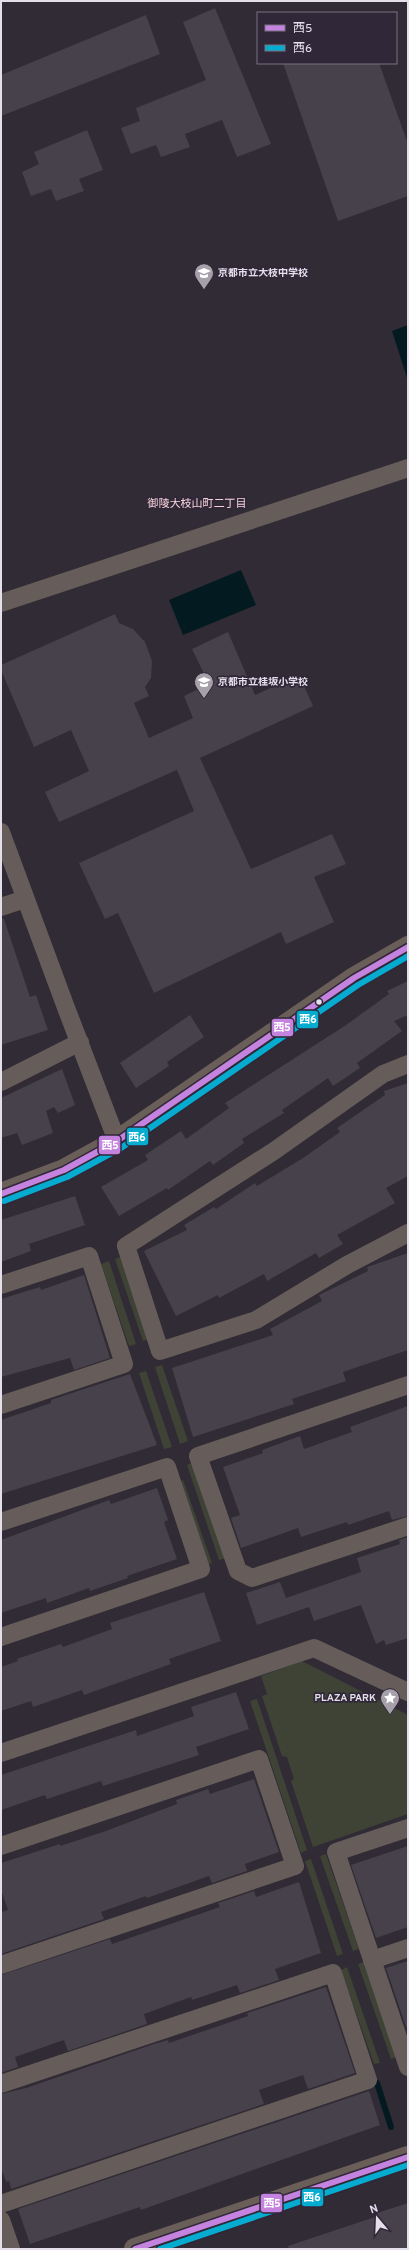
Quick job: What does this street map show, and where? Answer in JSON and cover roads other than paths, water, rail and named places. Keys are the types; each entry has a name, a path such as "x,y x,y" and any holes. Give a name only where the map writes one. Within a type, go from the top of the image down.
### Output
{"street":[{"path":"1,603 408,468"},
{"path":"1,832 117,1141"},
{"path":"1,907 25,899"},
{"path":"1,1194 64,1170 117,1141 354,978 408,947"},
{"path":"1,1082 80,1042"},
{"path":"408,1064 383,1074 274,1151 126,1246 160,1351 256,1320 347,1265 408,1233"},
{"path":"1,1285 89,1256 124,1364 1,1405"},
{"path":"408,1385 198,1456 238,1571 252,1578 408,1526"},
{"path":"1,1522 167,1467 200,1570 1,1638"},
{"path":"1,1753 314,1648 408,1692"},
{"path":"1,1846 259,1758 295,1866 1,1965"},
{"path":"408,1828 336,1852 408,2067"},
{"path":"372,1960 408,1948"},
{"path":"1,2084 333,1973 368,2080 1,2204"},
{"path":"134,2249 408,2157"},
{"path":"1,2220 11,2249"}],"water":[{"path":"408,325 408,381 392,331"},
{"path":"241,570 256,605 183,635 169,600"}],"waterway":[{"path":"377,2083 391,2127"}],"place":[{"name":"京都市立大枝中学校","path":"204,290"},
{"name":"京都市立桂坂小学校","path":"204,699"},
{"name":"PLAZA PARK","path":"390,1715"}],"district":[{"name":"御陵大枝山町二丁目","path":"197,504"}]}
